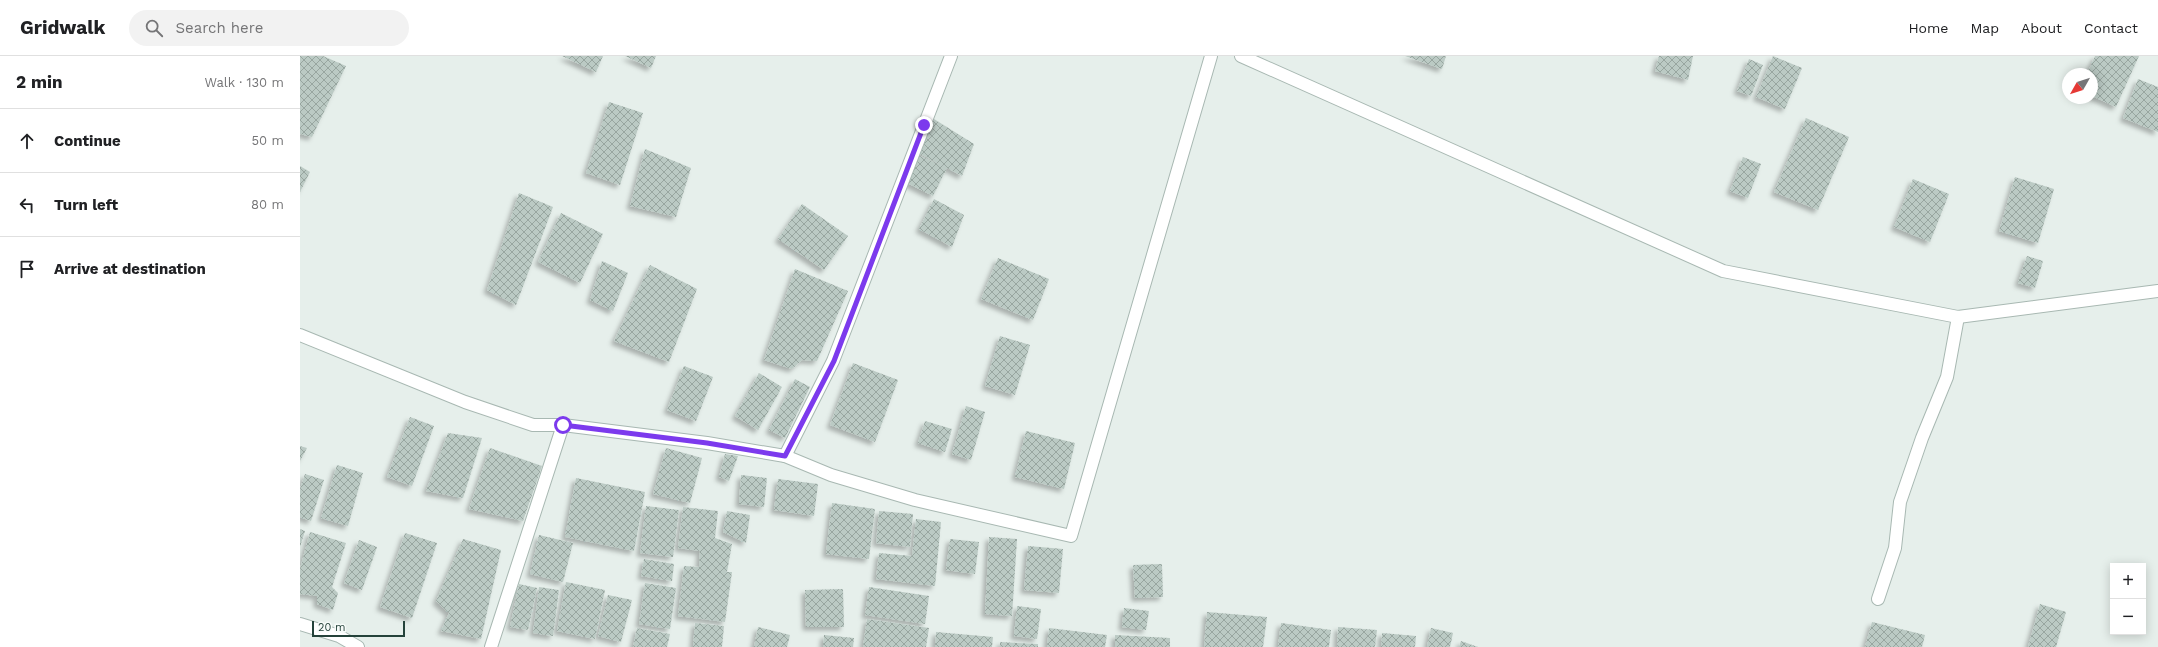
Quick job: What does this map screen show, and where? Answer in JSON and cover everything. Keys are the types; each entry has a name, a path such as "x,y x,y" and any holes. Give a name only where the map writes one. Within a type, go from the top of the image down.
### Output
{"street":[{"path":"785,456 834,361 951,56"},
{"path":"300,335 465,402 533,425 563,425 707,443 785,456 831,475 915,500 1071,536 1211,56"},
{"path":"1240,56 1723,271 1958,317 2158,291"},
{"path":"1878,599 1895,548 1900,502 1922,438 1947,377 1958,317"},
{"path":"491,647 563,425"},
{"path":"300,624 339,636 358,647"}],"building":[{"path":"300,56 323,56 346,66 312,137 300,134"},
{"path":"562,56 603,56 596,72"},
{"path":"625,56 656,56 651,68"},
{"path":"1405,56 1446,56 1442,69"},
{"path":"1659,56 1693,56 1688,80 1655,71"},
{"path":"1773,56 1802,68 1785,109 1756,97"},
{"path":"2095,56 2139,56 2116,107 2098,99 2098,68 2090,68"},
{"path":"1749,59 1763,65 1751,96 1737,91"},
{"path":"2138,79 2158,87 2158,132 2123,118"},
{"path":"609,102 643,113 620,185 586,173"},
{"path":"1806,118 1849,137 1818,210 1774,192"},
{"path":"934,119 974,144 962,176 947,168 933,196 905,182 918,155 945,167 920,154"},
{"path":"645,149 691,168 676,217 630,206"},
{"path":"1743,157 1761,164 1748,198 1730,191"},
{"path":"300,166 310,172 300,192"},
{"path":"2015,177 2054,189 2038,243 1999,231"},
{"path":"1913,179 1949,194 1930,242 1894,227"},
{"path":"519,193 553,207 516,305 487,290"},
{"path":"934,199 964,215 952,247 919,229"},
{"path":"802,204 848,236 824,270 778,239"},
{"path":"561,213 603,234 580,283 538,262"},
{"path":"2027,256 2043,261 2035,288 2018,283"},
{"path":"998,258 1049,279 1033,320 981,299"},
{"path":"602,261 628,273 613,311 590,300"},
{"path":"650,265 697,289 669,362 614,341"},
{"path":"795,269 848,291 817,361 802,360 792,369 764,360"},
{"path":"1000,336 1030,345 1015,395 985,386"},
{"path":"853,363 898,380 875,442 830,425"},
{"path":"684,366 713,377 696,421 667,410"},
{"path":"759,373 782,387 758,430 735,416"},
{"path":"795,379 810,387 785,438 769,430"},
{"path":"966,406 985,412 971,460 952,454"},
{"path":"410,417 434,426 412,486 387,477"},
{"path":"925,421 952,429 945,452 918,443"},
{"path":"1026,431 1075,443 1064,489 1015,477"},
{"path":"448,433 482,438 463,498 426,491"},
{"path":"300,446 307,448 300,461"},
{"path":"490,448 542,466 523,521 469,509"},
{"path":"666,448 702,458 690,503 653,494"},
{"path":"725,454 738,456 729,481 719,477"},
{"path":"337,465 363,473 348,526 321,518"},
{"path":"305,474 324,480 311,521 300,517 300,489"},
{"path":"741,475 767,478 764,507 739,504"},
{"path":"576,478 645,492 634,551 565,537"},
{"path":"778,479 818,484 814,516 774,510"},
{"path":"832,503 875,509 869,559 826,554"},
{"path":"646,506 679,510 673,557 640,553"},
{"path":"683,507 718,511 715,538 732,544 727,572 732,572 725,622 678,616 684,566 699,567 700,551 678,548"},
{"path":"727,511 750,515 746,543 723,532"},
{"path":"879,511 913,514 910,547 876,543"},
{"path":"916,519 941,522 935,586 876,579 879,553 912,556"},
{"path":"300,529 305,531 300,547"},
{"path":"310,532 346,543 332,587 338,593 333,610 317,604 317,596 300,594 300,569"},
{"path":"405,533 437,543 412,618 380,607"},
{"path":"539,535 573,543 563,582 530,574"},
{"path":"989,537 1017,539 1012,616 985,614"},
{"path":"463,539 501,550 481,639 441,631 449,613 436,601"},
{"path":"950,539 979,542 975,574 946,570"},
{"path":"359,540 377,547 362,590 344,583"},
{"path":"1028,546 1063,549 1059,593 1024,590"},
{"path":"644,559 674,564 672,581 641,576"},
{"path":"1162,564 1163,597 1135,598 1133,565"},
{"path":"566,582 605,590 595,639 557,631"},
{"path":"645,583 676,588 670,629 639,624"},
{"path":"519,584 537,588 528,630 510,627"},
{"path":"539,587 559,590 553,636 533,633"},
{"path":"869,587 929,596 925,624 865,615"},
{"path":"843,589 844,627 806,627 805,590"},
{"path":"608,595 632,600 621,642 598,636"},
{"path":"2040,604 2066,612 2056,647 2028,647"},
{"path":"1017,606 1041,609 1037,639 1014,636"},
{"path":"1124,608 1149,611 1146,630 1122,627"},
{"path":"1207,612 1267,617 1263,647 1204,647"},
{"path":"867,619 929,628 926,647 863,647"},
{"path":"1872,622 1925,635 1922,647 1865,647"},
{"path":"695,623 724,626 722,647 693,647"},
{"path":"1281,623 1331,630 1329,647 1278,647"},
{"path":"758,627 790,635 787,647 754,647"},
{"path":"1338,627 1377,630 1375,647 1337,647"},
{"path":"637,628 670,634 667,647 633,647"},
{"path":"1049,628 1107,635 1105,647 1047,647"},
{"path":"1431,628 1453,633 1450,647 1427,647"},
{"path":"936,632 993,637 992,647 935,647"},
{"path":"1382,633 1416,636 1415,647 1381,647"},
{"path":"824,635 854,638 853,647 823,647"},
{"path":"1115,635 1170,638 1170,647 1115,647"},
{"path":"1461,641 1478,647 1459,647"},
{"path":"1000,642 1038,644 1038,647 1000,647"}],"route":[{"path":"563,425 707,443 785,456 834,361 924,125"}]}
